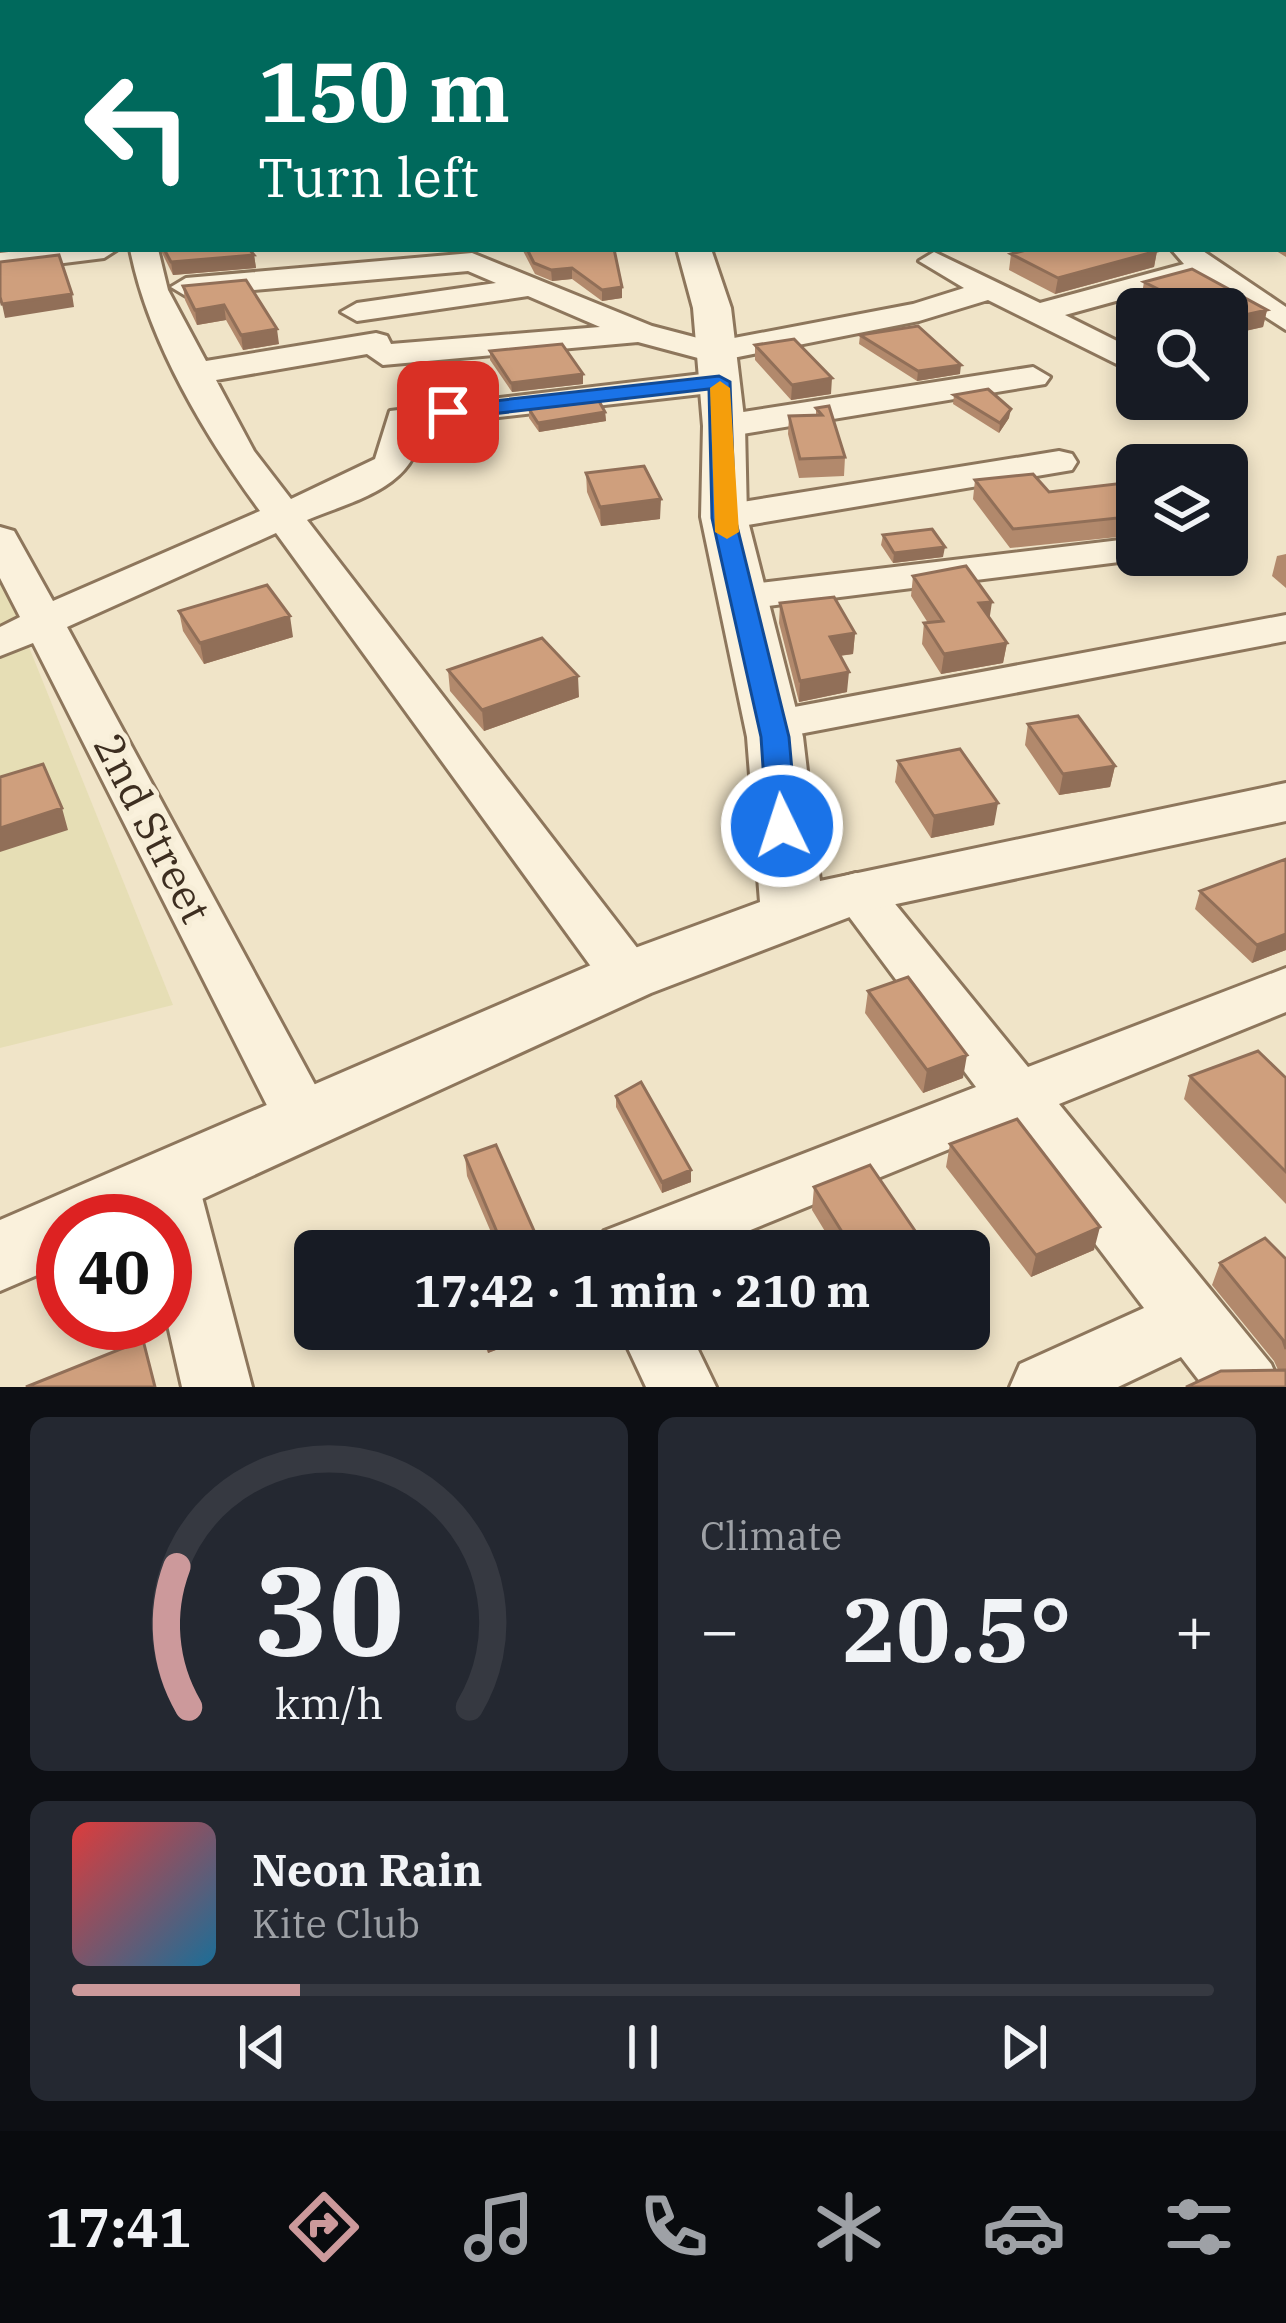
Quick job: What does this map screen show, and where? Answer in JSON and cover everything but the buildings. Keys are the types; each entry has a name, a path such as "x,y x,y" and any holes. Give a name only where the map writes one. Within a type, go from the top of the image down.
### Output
{"street":[{"path":"0,262 80,252"},
{"path":"695,252 712,308 724,518 772,725 824,900 1015,1093 1246,1387"},
{"path":"971,252 934,261 1116,354"},
{"path":"628,976 237,454 148,270 486,258 525,288 641,333 719,387"},
{"path":"1034,314 1194,258 1286,321"},
{"path":"0,643 44,617 395,465 404,443 402,418 380,349 357,312 317,266"},
{"path":"357,312 525,288"},
{"path":"719,387 986,291"},
{"path":"195,373 380,349 641,333"},
{"path":"402,418 719,387 1033,377"},
{"path":"724,518 1059,462"},
{"name":"2nd Street","path":"0,539 303,1118"},
{"path":"743,597 1116,553"},
{"path":"772,725 1286,628"},
{"path":"133,1194 628,976 824,900 1286,802"},
{"path":"679,1230 1286,988"},
{"path":"166,1178 217,1387"},
{"path":"0,1257 36,1240"},
{"path":"1045,1387 1192,1318"},
{"path":"664,1350 682,1387"}],"shaded area":[{"path":"0,575 173,1005 0,1048"}],"slow traffic":[{"path":"720,388 727,532"}],"route":[{"path":"448,412 719,382 724,518 775,737 782,826"}]}
